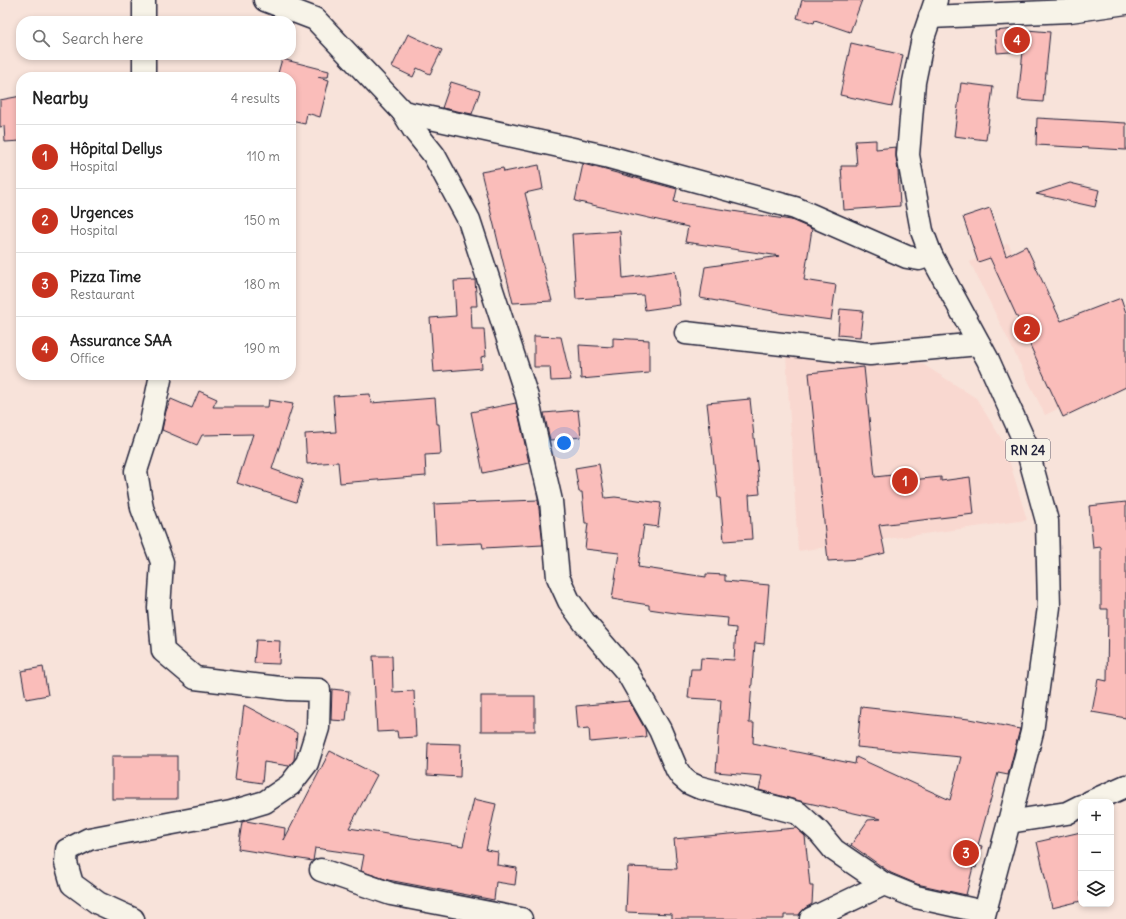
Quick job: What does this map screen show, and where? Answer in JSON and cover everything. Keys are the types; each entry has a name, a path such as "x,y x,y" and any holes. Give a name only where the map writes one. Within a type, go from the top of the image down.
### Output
{"street":[{"path":"144,0 144,16"},
{"path":"265,0 315,19 403,112 414,130 434,155 469,220 527,397 551,501 558,577 569,601 584,622 627,672 660,730 673,762 682,777 698,787 798,813 819,832 834,850 884,884 916,897 983,916"},
{"path":"933,8 1070,11 1126,3"},
{"name":"RN 24","path":"933,8 923,38 914,82 908,155 922,231 931,255 988,360 1026,445 1047,521 1049,607 1032,732 983,916"},
{"path":"144,60 144,72"},
{"path":"403,112 613,158 795,208 907,258 919,259 931,255"},
{"path":"686,333 870,354 980,344"},
{"path":"132,919 98,903 72,884 66,863 67,850 88,839 231,812 265,802 290,785 307,763 318,728 319,690 195,678 163,651 159,608 162,562 142,508 136,471 150,427 160,380"},
{"path":"1097,799 1126,786"},
{"path":"1009,822 1067,813 1078,808"},
{"path":"320,870 392,894 521,919"},
{"path":"812,919 884,884"}],"shaded area":[{"path":"1008,243 1083,397 1045,415 970,262"},
{"path":"896,347 976,398 1004,443 1027,520 798,551 786,355"}],"building":[{"path":"802,0 862,0 850,32 815,20 814,23 797,18"},
{"path":"1015,29 1050,32 1043,102 1018,100 1023,51 997,53 995,31"},
{"path":"408,34 442,50 430,74 417,68 413,77 392,67"},
{"path":"851,43 903,55 892,106 840,95"},
{"path":"282,60 329,71 328,77 318,77 329,80 320,117 307,113 305,124 296,122 296,72 278,72"},
{"path":"451,82 480,91 472,114 442,108"},
{"path":"961,83 993,87 986,140 954,136"},
{"path":"16,97 16,141 5,142 4,126 0,127 0,100"},
{"path":"1037,118 1126,123 1126,150 1036,145"},
{"path":"876,140 876,149 896,147 900,206 844,210 841,166 857,166 855,141"},
{"path":"583,164 677,189 674,202 791,220 812,229 804,280 836,285 831,320 779,313 700,298 705,267 780,256 685,242 688,227 575,201"},
{"path":"539,165 543,189 525,193 552,301 513,303 481,172 503,168 504,172"},
{"path":"1070,183 1099,190 1095,207 1036,194"},
{"path":"990,208 1006,256 1026,246 1061,321 1121,298 1126,313 1126,387 1063,417 990,258 978,262 963,217"},
{"path":"620,231 623,278 675,271 680,305 645,310 643,295 576,299 572,234"},
{"path":"475,280 477,306 471,306 472,329 484,329 486,356 481,357 482,368 434,372 430,318 456,316 454,281"},
{"path":"840,309 863,311 860,337 838,335"},
{"path":"534,336 561,337 571,380 551,381 550,367 534,367"},
{"path":"613,338 649,340 649,373 581,379 579,345 613,347"},
{"path":"864,367 875,477 910,473 911,480 941,477 941,481 970,477 974,514 879,525 885,553 860,559 828,561 809,373"},
{"path":"199,391 217,399 213,407 268,407 269,400 293,404 272,469 303,480 296,502 237,483 253,434 202,435 197,445 162,430 166,411 171,399 192,408"},
{"path":"370,394 371,403 435,398 437,424 439,424 441,454 425,455 426,476 340,483 338,462 307,464 305,434 336,432 333,396"},
{"path":"750,399 760,494 749,495 752,539 724,541 720,498 718,498 707,403"},
{"path":"516,403 529,463 483,473 471,412"},
{"path":"578,410 581,437 550,440 544,413"},
{"path":"599,464 605,498 615,497 661,503 658,527 644,525 638,567 706,577 706,574 725,575 725,581 769,585 764,644 755,643 749,723 754,723 753,743 855,764 856,757 950,800 961,757 857,747 861,707 969,719 1020,729 1008,775 998,773 978,845 982,846 976,868 973,867 966,895 917,884 891,873 851,845 868,820 881,819 804,802 759,790 762,776 716,772 721,700 688,698 691,669 700,669 701,658 734,660 736,628 727,627 728,618 682,614 649,609 649,605 612,599 619,553 585,549 588,523 585,523 582,492 579,492 575,468"},
{"path":"538,500 543,545 483,548 482,543 436,545 434,504"},
{"path":"1126,502 1126,718 1092,712 1098,679 1107,681 1108,609 1101,609 1101,547 1093,548 1089,506"},
{"path":"256,640 280,641 279,664 254,663"},
{"path":"373,656 392,656 393,692 414,691 416,737 398,738 397,731 377,732"},
{"path":"43,667 48,695 26,699 21,671"},
{"path":"332,689 349,691 346,721 331,720"},
{"path":"481,696 535,696 535,731 481,731"},
{"path":"629,701 645,729 646,737 590,742 589,728 578,729 576,706"},
{"path":"244,705 297,733 294,760 289,766 264,762 262,783 235,779"},
{"path":"428,743 461,744 460,777 427,775"},
{"path":"330,751 377,775 349,828 463,846 474,799 496,804 486,850 498,852 497,865 517,868 515,885 496,882 494,900 388,880 361,871 364,855 315,848 313,861 238,849 242,822 246,821 285,828 284,840"},
{"path":"112,756 177,756 177,799 112,799"},
{"path":"796,828 805,836 810,886 813,886 812,904 805,908 799,915 784,915 784,919 672,919 672,914 626,912 628,867 677,869 674,839"},
{"path":"1078,833 1078,902 1052,908 1037,842"}],"place":[{"name":"Assurance SAA","path":"1017,40"},
{"name":"Urgences","path":"1027,329"},
{"name":"Hôpital Dellys","path":"905,481"},
{"name":"Pizza Time","path":"966,853"}]}
